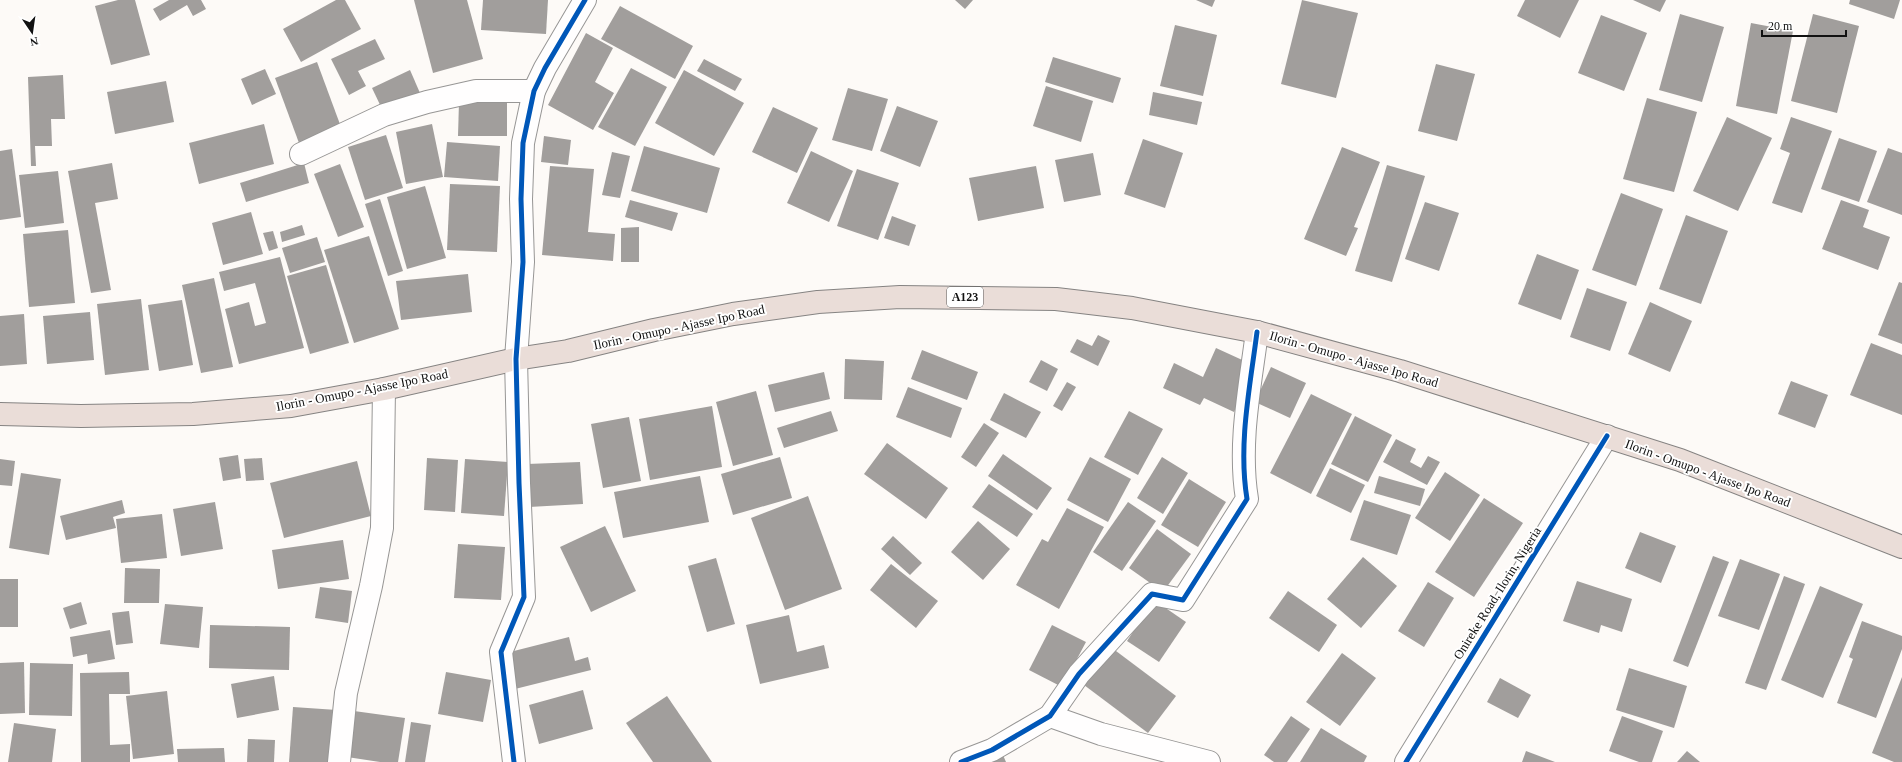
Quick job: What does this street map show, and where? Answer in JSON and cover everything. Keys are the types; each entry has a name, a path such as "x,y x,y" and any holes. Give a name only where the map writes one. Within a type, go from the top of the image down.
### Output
{"highway":[{"name":"Ilorin - Omupo - Ajasse Ipo Road","path":"0,414 81,416 193,414 291,406 384,389 516,359 568,351 654,330 733,314 818,302 900,297 1056,299 1132,308 1257,332 1400,371 1680,460 1902,547"}],"street":[{"path":"514,762 501,652 524,597 518,482 516,359 522,262 521,199 523,143 534,91 545,68 585,0"},
{"path":"301,154 384,115 427,102 476,91 534,91"},
{"path":"960,762 992,750 1050,716 1079,674 1152,594 1183,600 1247,499 1243,475 1245,430 1257,332"},
{"path":"340,762 346,693 371,586 382,528 384,389"},
{"name":"Onireke Road, Ilorin, Nigeria","path":"1406,762 1607,436"},
{"path":"1050,716 1101,734 1209,762"}],"building":[{"path":"118,0 135,0 150,55 111,65 95,6"},
{"path":"169,0 201,0 206,9 193,16 187,5 160,21 153,9"},
{"path":"336,0 345,0 361,29 301,62 283,29"},
{"path":"414,0 467,0 483,59 433,73"},
{"path":"483,0 548,0 546,34 481,30"},
{"path":"955,0 973,0 965,9"},
{"path":"1196,0 1215,0 1212,7"},
{"path":"1302,0 1358,13 1336,98 1281,84"},
{"path":"1525,0 1579,0 1560,38 1517,16"},
{"path":"1633,0 1666,0 1660,12"},
{"path":"1850,0 1900,0 1894,19 1849,4"},
{"path":"620,6 693,46 675,79 601,39"},
{"path":"1680,14 1724,27 1702,102 1659,90"},
{"path":"1813,14 1859,26 1837,113 1791,101"},
{"path":"1601,15 1647,33 1624,91 1578,73"},
{"path":"1751,23 1793,31 1777,114 1736,106"},
{"path":"1175,25 1217,35 1203,96 1160,86"},
{"path":"586,33 613,48 595,82 614,93 593,130 548,105"},
{"path":"375,39 385,59 358,71 366,86 349,95 331,59"},
{"path":"1053,57 1121,78 1113,103 1045,82"},
{"path":"704,59 742,79 735,91 697,71"},
{"path":"317,62 341,127 299,143 275,78"},
{"path":"1436,64 1475,74 1457,141 1418,131"},
{"path":"631,68 667,87 635,146 598,127"},
{"path":"265,69 276,94 252,105 241,79"},
{"path":"410,70 420,93 383,111 372,88"},
{"path":"684,70 744,103 714,156 655,123"},
{"path":"63,75 65,119 51,119 52,146 35,146 36,166 31,166 28,77"},
{"path":"166,81 174,122 115,134 107,92"},
{"path":"1046,86 1093,101 1081,142 1033,126"},
{"path":"848,88 888,99 872,151 832,140"},
{"path":"1153,92 1202,102 1197,125 1149,115"},
{"path":"1647,98 1697,112 1674,192 1623,179"},
{"path":"459,102 507,102 507,136 458,136"},
{"path":"897,106 938,121 920,167 880,151"},
{"path":"773,107 818,128 797,173 752,152"},
{"path":"1727,117 1772,138 1738,211 1693,191"},
{"path":"1791,117 1832,131 1802,213 1772,203 1790,153 1780,149"},
{"path":"264,124 274,164 199,184 189,143"},
{"path":"432,124 443,177 406,184 396,132"},
{"path":"386,135 403,188 365,200 348,147"},
{"path":"544,136 571,140 568,165 541,162"},
{"path":"1839,138 1877,151 1859,202 1821,189"},
{"path":"1143,139 1183,153 1165,208 1124,194"},
{"path":"447,142 500,146 498,181 444,177"},
{"path":"644,146 720,168 707,213 631,191"},
{"path":"1342,147 1380,162 1354,227 1358,228 1346,256 1304,239"},
{"path":"1888,148 1902,153 1902,215 1867,202"},
{"path":"12,149 21,217 0,220 0,151"},
{"path":"811,151 853,171 829,222 787,203"},
{"path":"612,152 630,156 620,198 602,195"},
{"path":"1093,153 1101,195 1064,202 1055,160"},
{"path":"112,163 118,199 95,203 111,290 91,293 68,171"},
{"path":"304,163 309,183 246,202 240,183"},
{"path":"340,164 364,227 338,237 314,174"},
{"path":"1387,165 1425,176 1392,282 1355,271"},
{"path":"550,166 594,169 588,232 615,234 613,261 542,255"},
{"path":"1036,166 1044,208 978,221 969,178"},
{"path":"857,169 899,183 878,240 837,226"},
{"path":"58,171 64,223 25,228 19,175"},
{"path":"450,184 500,186 497,252 447,250"},
{"path":"425,186 446,258 407,269 387,197"},
{"path":"1621,193 1663,209 1636,286 1592,270"},
{"path":"380,199 403,271 388,276 365,204"},
{"path":"630,200 678,213 672,231 625,217"},
{"path":"1841,200 1869,210 1863,227 1890,237 1878,270 1822,249"},
{"path":"1425,202 1459,213 1439,271 1405,259"},
{"path":"251,212 263,254 223,265 212,223"},
{"path":"1686,215 1728,231 1701,304 1659,289"},
{"path":"892,216 916,225 909,246 884,238"},
{"path":"302,225 305,235 282,242 280,232"},
{"path":"639,227 639,262 621,262 621,228"},
{"path":"68,230 75,303 29,307 23,234"},
{"path":"273,231 278,248 269,251 263,233"},
{"path":"369,236 399,329 354,343 324,250"},
{"path":"317,237 325,262 290,273 282,248"},
{"path":"1537,254 1579,270 1561,320 1518,304"},
{"path":"280,257 304,348 239,364 225,309 249,302 255,326 266,323 255,283 224,291 219,272"},
{"path":"326,265 349,343 310,354 287,276"},
{"path":"468,274 472,312 401,320 396,281"},
{"path":"214,278 233,367 201,373 182,285"},
{"path":"1899,282 1902,283 1902,344 1878,335"},
{"path":"1587,288 1627,302 1610,351 1570,337"},
{"path":"141,299 149,370 105,375 97,304"},
{"path":"182,300 193,365 159,371 148,305"},
{"path":"1650,302 1692,321 1670,372 1628,354"},
{"path":"90,312 94,360 47,364 43,316"},
{"path":"24,314 27,364 0,366 0,316"},
{"path":"1098,335 1110,341 1098,366 1070,352 1077,339 1092,346"},
{"path":"1871,343 1902,355 1902,415 1850,395"},
{"path":"1216,348 1251,364 1246,386 1234,412 1204,398 1200,405 1163,388 1174,363 1203,377"},
{"path":"922,350 978,372 967,400 911,379"},
{"path":"845,359 884,361 882,400 844,399"},
{"path":"1041,360 1058,369 1047,391 1029,382"},
{"path":"1271,367 1306,383 1290,418 1255,402"},
{"path":"824,372 830,399 775,412 768,385"},
{"path":"1791,381 1828,395 1815,428 1778,414"},
{"path":"1067,382 1076,387 1062,411 1053,406"},
{"path":"908,387 962,408 951,438 896,417"},
{"path":"756,391 773,455 733,466 716,402"},
{"path":"1004,393 1041,412 1026,438 990,420"},
{"path":"1311,394 1352,414 1311,494 1270,473"},
{"path":"712,406 722,467 650,480 639,419"},
{"path":"831,411 838,431 784,448 777,428"},
{"path":"1129,411 1163,429 1138,475 1104,457"},
{"path":"1355,416 1392,435 1368,482 1331,464"},
{"path":"629,417 641,481 603,488 591,424"},
{"path":"984,423 999,433 976,467 961,457"},
{"path":"1396,439 1416,449 1410,462 1421,468 1428,456 1440,462 1427,485 1383,462"},
{"path":"887,443 948,488 926,519 864,474"},
{"path":"1003,454 1052,488 1037,510 988,476"},
{"path":"238,455 241,478 223,481 219,458"},
{"path":"780,457 792,498 733,515 721,474"},
{"path":"1090,457 1131,479 1108,522 1067,500"},
{"path":"1162,457 1188,473 1163,514 1137,498"},
{"path":"262,458 264,480 246,481 244,459"},
{"path":"427,458 458,460 455,512 424,510"},
{"path":"0,459 15,461 12,486 0,485"},
{"path":"465,459 508,462 504,516 461,513"},
{"path":"357,461 371,516 284,538 270,483"},
{"path":"580,462 583,504 529,507 527,464"},
{"path":"1330,468 1365,485 1351,513 1316,496"},
{"path":"1445,472 1480,495 1450,541 1415,518"},
{"path":"21,473 61,479 49,555 9,548"},
{"path":"700,476 709,522 623,538 614,492"},
{"path":"1379,476 1425,489 1420,506 1374,493"},
{"path":"1189,479 1226,502 1198,547 1161,525"},
{"path":"989,484 1033,514 1017,537 972,507"},
{"path":"808,496 842,589 785,610 751,518"},
{"path":"1484,498 1523,523 1474,597 1435,572"},
{"path":"122,500 125,513 113,517 116,528 66,540 60,516"},
{"path":"1364,500 1411,515 1397,555 1350,540"},
{"path":"215,502 223,549 181,556 173,509"},
{"path":"1128,502 1156,521 1122,571 1093,552"},
{"path":"1067,508 1104,527 1059,609 1016,585 1042,539 1048,542"},
{"path":"162,514 167,558 121,563 116,519"},
{"path":"978,521 1010,549 983,580 951,552"},
{"path":"605,526 636,591 591,612 560,547"},
{"path":"1157,529 1191,554 1163,592 1129,568"},
{"path":"1640,532 1676,546 1661,583 1625,568"},
{"path":"893,536 922,563 910,575 881,549"},
{"path":"343,540 349,579 278,589 272,550"},
{"path":"458,544 505,547 501,600 454,598"},
{"path":"1713,556 1729,562 1688,667 1673,661"},
{"path":"1363,557 1397,586 1361,628 1327,599"},
{"path":"716,558 735,624 707,632 688,566"},
{"path":"1740,559 1780,574 1759,630 1718,616"},
{"path":"891,564 938,601 916,628 870,590"},
{"path":"125,568 160,569 159,603 124,603"},
{"path":"1784,576 1805,584 1766,690 1745,683"},
{"path":"0,579 18,579 18,627 0,627"},
{"path":"1577,581 1632,599 1622,632 1601,625 1599,633 1563,621"},
{"path":"1428,582 1454,598 1424,647 1398,631"},
{"path":"1820,586 1863,604 1823,698 1781,680"},
{"path":"320,587 352,591 348,623 315,618"},
{"path":"1288,591 1337,625 1319,652 1269,618"},
{"path":"1154,600 1186,622 1159,662 1127,641"},
{"path":"81,602 87,624 70,629 63,608"},
{"path":"165,604 203,607 199,648 160,644"},
{"path":"129,611 133,643 116,645 112,613"},
{"path":"789,615 797,652 824,645 829,668 760,684 746,625"},
{"path":"1862,621 1902,636 1902,649 1876,718 1837,703 1853,659 1849,657"},
{"path":"210,625 290,627 289,670 209,668"},
{"path":"1052,625 1086,642 1062,687 1029,670"},
{"path":"110,630 115,659 88,664 87,654 73,657 70,637"},
{"path":"569,637 575,661 588,657 591,670 515,689 506,653"},
{"path":"1112,648 1176,696 1148,733 1084,685"},
{"path":"1342,653 1376,678 1340,726 1306,702"},
{"path":"24,662 25,713 0,714 0,663"},
{"path":"30,663 73,664 72,716 29,715"},
{"path":"1629,668 1687,686 1674,728 1616,710"},
{"path":"129,672 130,694 109,694 110,745 130,744 130,762 81,762 80,673"},
{"path":"446,672 491,680 483,722 438,714"},
{"path":"274,676 279,710 237,718 231,684"},
{"path":"1902,677 1902,762 1894,762 1872,753"},
{"path":"1500,678 1531,695 1518,718 1487,702"},
{"path":"583,690 593,729 539,744 529,705"},
{"path":"167,691 174,754 133,759 126,696"},
{"path":"667,696 712,762 653,762 626,723"},
{"path":"293,707 337,710 333,762 289,762"},
{"path":"354,711 405,718 398,762 380,762 347,757"},
{"path":"1291,716 1310,729 1287,762 1274,762 1264,755"},
{"path":"1622,716 1663,731 1652,762 1639,762 1609,751"},
{"path":"411,722 431,725 425,762 405,762"},
{"path":"14,723 56,729 52,762 8,762"},
{"path":"1321,728 1367,756 1364,762 1300,762"},
{"path":"248,739 275,740 274,762 247,762"},
{"path":"224,748 225,762 178,762 177,749"},
{"path":"1526,751 1555,762 1522,762"},
{"path":"1687,751 1700,762 1677,762"},
{"path":"1002,753 1006,762 980,762"}],"cycle path":[{"path":"514,762 501,652 524,597 516,359 523,262 521,199 523,143 534,91 545,68 585,0"},
{"path":"961,762 992,750 1050,716 1079,674 1152,594 1183,600 1247,499 1244,436 1257,332"},
{"path":"1406,762 1607,436"}]}
